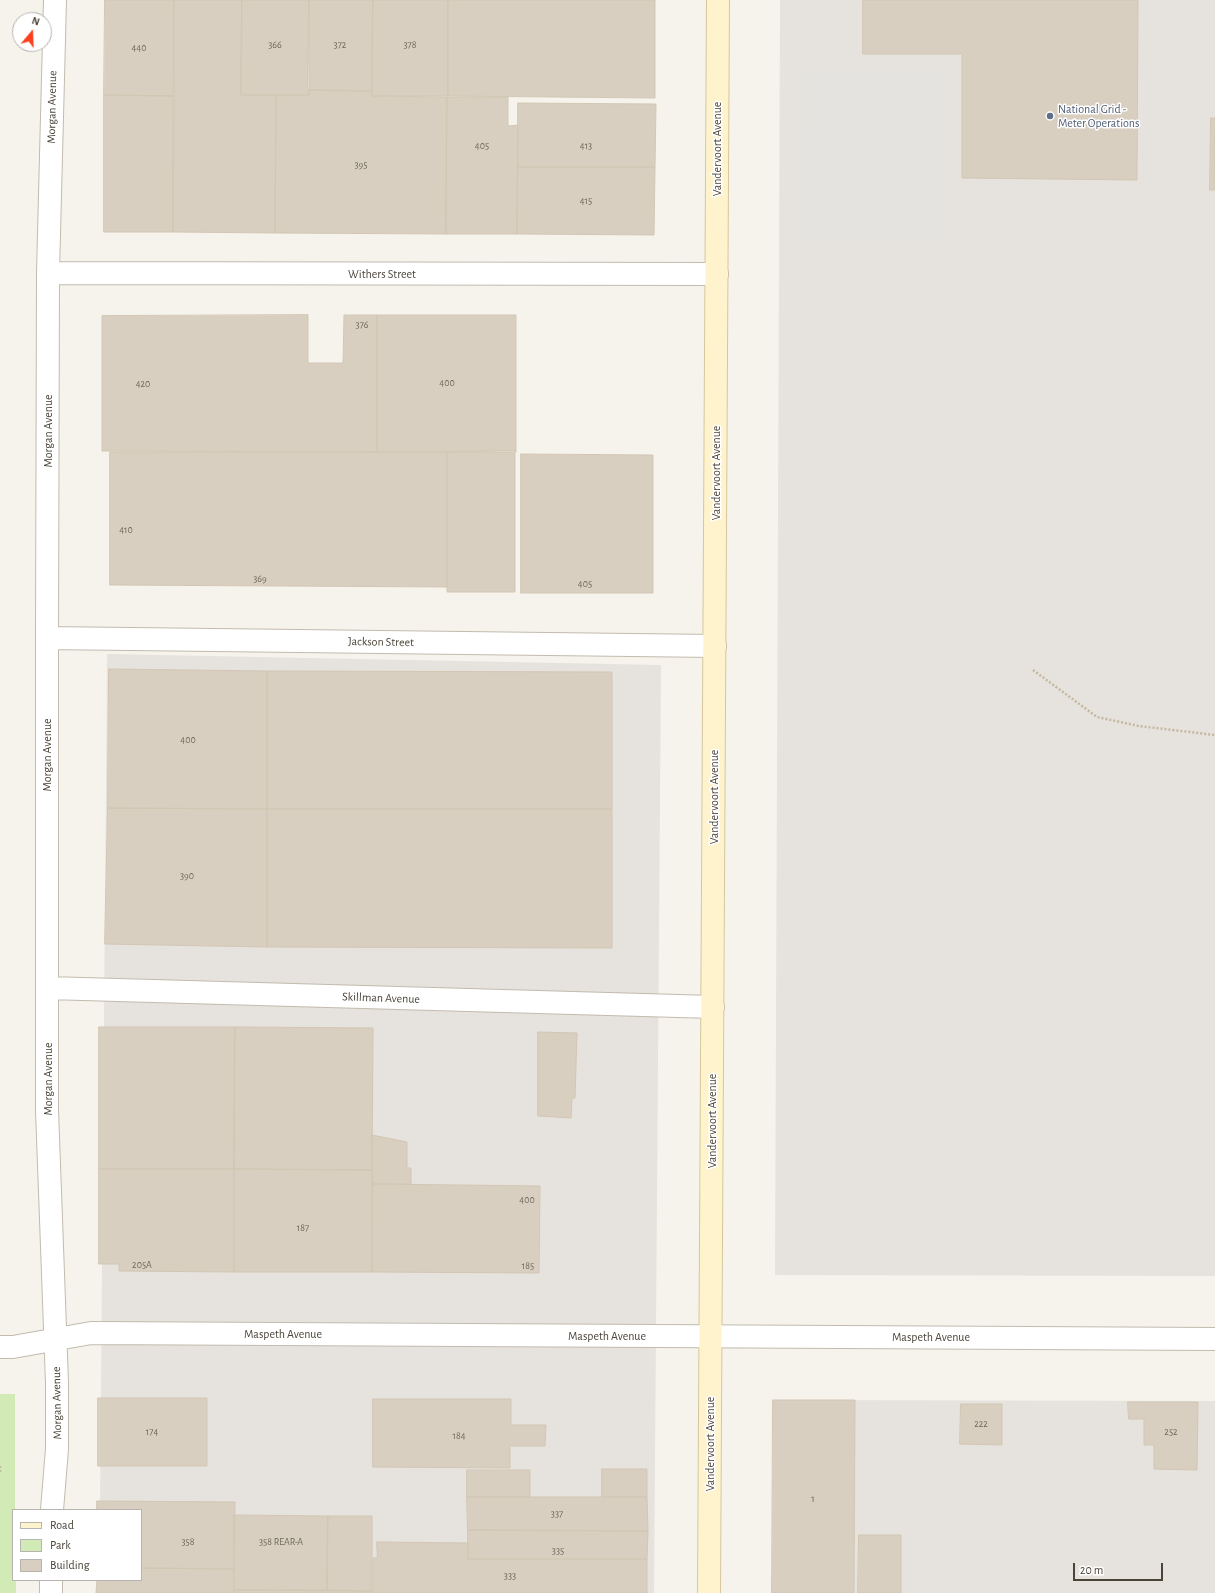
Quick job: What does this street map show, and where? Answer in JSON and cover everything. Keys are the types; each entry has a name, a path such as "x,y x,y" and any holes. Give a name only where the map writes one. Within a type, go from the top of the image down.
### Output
{"main road":[{"name":"Vandervoort Avenue","path":"709,1593 718,0"}],"street":[{"name":"Morgan Avenue","path":"52,1509 57,1449 55,1338 47,1110 47,638 48,273 55,0"},
{"name":"Withers Street","path":"48,273 717,274"},
{"name":"Jackson Street","path":"47,638 715,646"},
{"name":"Skillman Avenue","path":"48,988 713,1007"},
{"name":"Maspeth Avenue","path":"0,1347 13,1347 55,1338 91,1333 1215,1339"},
{"path":"51,1581 51,1593"}],"path":[{"path":"1034,670 1097,717 1139,726 1215,735"},
{"path":"0,1466 0,1472"}],"shaded area":[{"path":"780,0 1215,0 1215,1276 775,1275"},
{"path":"803,67 943,69 941,242 801,240"},
{"path":"107,654 661,665 654,1593 99,1593 142,1581 142,1509 100,1509"},
{"path":"773,1400 1215,1401 1215,1593 772,1593"}],"green space":[{"path":"0,1394 15,1394 15,1509 12,1509 12,1581 16,1581 16,1593 0,1593"}],"building":[{"path":"105,0 174,0 174,96 104,95"},
{"path":"174,0 242,0 241,95 276,95 275,233 173,232"},
{"path":"242,0 309,0 309,95 241,95"},
{"path":"309,0 373,0 372,91 308,90"},
{"path":"373,0 448,0 448,96 372,96"},
{"path":"448,0 655,0 655,98 448,96"},
{"name":"National Grid - Meter Operations","path":"863,0 1138,0 1137,180 962,178 962,54 863,54"},
{"path":"308,90 372,91 372,96 447,97 446,234 275,233 276,95 309,95"},
{"path":"104,95 174,96 173,232 104,232"},
{"path":"447,97 508,97 508,126 518,125 517,234 446,234"},
{"path":"518,103 656,104 655,167 518,167"},
{"path":"1211,118 1215,118 1215,190 1210,190"},
{"path":"518,167 655,167 654,235 517,234"},
{"path":"308,315 308,363 343,363 344,315 377,315 377,452 102,451 102,316"},
{"path":"377,315 516,315 516,452 377,452"},
{"path":"515,451 515,592 447,592 447,452"},
{"path":"110,452 447,452 447,587 110,585"},
{"path":"521,454 653,455 653,593 521,593"},
{"path":"109,669 267,671 267,809 108,808"},
{"path":"267,671 612,672 612,809 267,809"},
{"path":"108,808 267,809 267,947 105,944"},
{"path":"267,809 612,809 612,948 267,947"},
{"path":"99,1027 235,1027 234,1169 99,1169"},
{"path":"235,1027 373,1028 372,1170 234,1169"},
{"path":"538,1032 577,1033 575,1098 572,1098 571,1118 538,1116"},
{"path":"372,1135 407,1142 407,1168 411,1168 411,1184 373,1184"},
{"path":"99,1169 234,1169 234,1272 119,1271 119,1264 99,1264"},
{"path":"234,1169 372,1170 372,1272 234,1272"},
{"path":"373,1184 540,1186 539,1273 372,1272"},
{"path":"98,1398 207,1398 207,1466 98,1466"},
{"path":"373,1399 511,1399 511,1425 546,1425 545,1446 510,1446 510,1468 373,1467"},
{"path":"773,1400 855,1400 854,1593 772,1593"},
{"path":"1128,1402 1198,1402 1197,1470 1154,1469 1154,1445 1144,1445 1144,1419 1129,1419"},
{"path":"961,1404 1002,1404 1002,1445 960,1444"},
{"path":"602,1469 647,1469 647,1497 602,1497"},
{"path":"467,1470 530,1470 530,1497 467,1497"},
{"path":"467,1497 647,1497 648,1531 468,1530"},
{"path":"97,1501 235,1502 234,1569 142,1568 142,1509 97,1509"},
{"path":"234,1515 328,1516 327,1590 234,1590"},
{"path":"328,1516 372,1516 372,1591 327,1590"},
{"path":"468,1530 648,1531 647,1559 468,1559"},
{"path":"859,1535 901,1535 901,1593 858,1593"},
{"path":"377,1542 468,1543 468,1559 647,1559 647,1593 373,1593 373,1558 377,1558"},
{"path":"142,1568 234,1569 234,1593 96,1593 97,1581 142,1581"},
{"path":"234,1590 372,1591 372,1593 234,1593"}],"place":[{"name":"National Grid - Meter Operations","path":"1050,116"}]}
